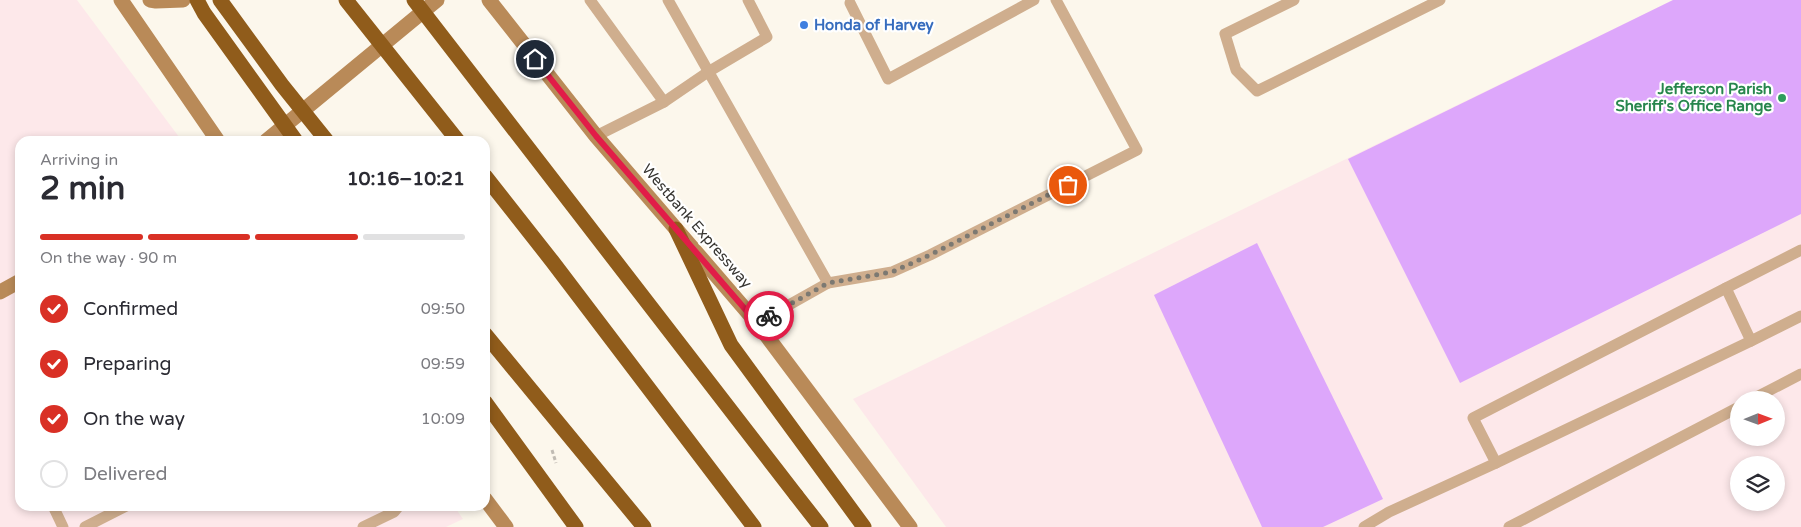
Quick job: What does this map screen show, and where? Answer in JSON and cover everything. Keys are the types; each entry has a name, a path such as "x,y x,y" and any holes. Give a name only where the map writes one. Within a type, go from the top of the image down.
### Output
{"highway":[{"path":"197,0 204,13 292,136"},
{"path":"220,0 282,85 324,136"},
{"path":"346,0 454,136"},
{"path":"414,0 821,527"},
{"path":"490,182 754,527"},
{"path":"676,229 731,345 864,527"},
{"path":"490,340 644,527"},
{"path":"490,409 576,527"}],"main road":[{"path":"121,0 215,136"},
{"path":"150,0 182,0"},
{"path":"272,136 437,0"},
{"name":"Westbank Expressway","path":"489,0 596,136 757,323 910,527"},
{"path":"0,292 15,284"},
{"path":"490,506 506,527"}],"lane":[{"path":"590,0 664,102"},
{"path":"668,0 828,283"},
{"path":"596,136 664,102 708,72 766,37 748,0"},
{"path":"851,1 888,79 1034,0"},
{"path":"757,323 828,283 892,272 930,255 1137,150 1056,0"},
{"path":"1294,0 1225,34 1236,70 1257,90 1440,0"},
{"path":"1496,463 1473,418 1801,250"},
{"path":"1726,288 1751,341"},
{"path":"1364,527 1389,512 1496,463 1801,316"},
{"path":"1768,391 1801,374"},
{"path":"1509,527 1730,411"},
{"path":"55,511 63,527"},
{"path":"86,527 116,511"},
{"path":"363,527 390,511"}],"shaded area":[{"path":"0,0 77,0 178,136 15,136 15,511 457,511 463,519 446,527 0,527"},
{"path":"1673,0 1801,0 1801,527 946,527 853,399"}],"building":[{"path":"1673,0 1801,0 1801,214 1460,383 1348,159"},
{"path":"1257,243 1383,499 1323,527 1262,527 1154,295"}],"way so far":[{"path":"769,316 828,283 892,272 930,255 1068,185"}],"place":[{"name":"Honda of Harvey","path":"804,25"},
{"name":"Jefferson Parish Sheriff's Office Range","path":"1782,98"}],"route":[{"path":"535,59 596,136 757,323 769,316"}]}
